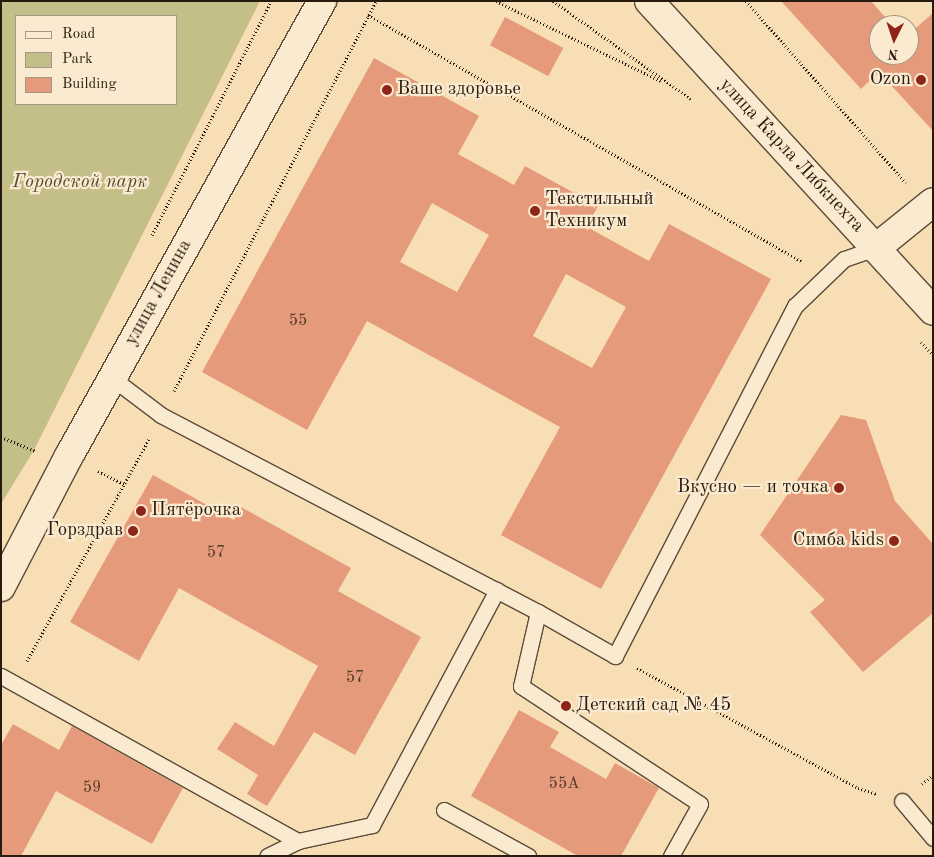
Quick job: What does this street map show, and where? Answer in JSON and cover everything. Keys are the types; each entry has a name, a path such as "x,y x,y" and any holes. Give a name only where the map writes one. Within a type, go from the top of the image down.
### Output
{"main road":[{"name":"улица Ленина","path":"1,587 112,378 322,1"},
{"name":"улица Карла Либкнехта","path":"649,1 933,311"},
{"path":"876,248 930,204"}],"lane":[{"path":"112,378 162,415 497,590 615,656 795,306 844,259 876,248"},
{"path":"267,856 298,841 372,825 497,590"},
{"path":"538,612 521,686 700,804 671,856"},
{"path":"8,680 298,841"},
{"path":"902,801 933,838"},
{"path":"444,810 528,856"}],"path":[{"path":"8,680 162,415 376,1"},
{"path":"496,1 671,86"},
{"path":"553,1 693,100"},
{"path":"746,1 930,204"},
{"path":"368,15 807,265 844,259"},
{"path":"914,334 933,355"},
{"path":"1,437 34,450"},
{"path":"615,656 858,788"}],"green space":[{"name":"Городской парк","path":"1,1 260,1 34,450 1,504"}],"building":[{"path":"781,1 871,1 883,15 869,15 869,65 919,65 919,25 933,13 933,131 879,72 861,89"},
{"path":"505,17 563,48 548,76 490,45"},
{"path":"374,58 479,116 458,154 514,185 525,166 598,206 587,227 649,261 669,224 771,279 601,589 501,535 560,427 367,321 307,430 202,372","holes":["432,203 489,235 457,292 400,262","566,274 626,307 592,368 533,336"]},
{"name":"Симба kids","path":"841,415 866,420 895,501 933,544 933,613 863,672 810,612 825,600 760,535"},
{"path":"153,475 234,520 241,507 351,568 338,591 421,637 355,755 314,732 267,806 247,794 258,775 217,749 235,722 274,746 318,666 179,588 139,661 70,622"},
{"path":"519,710 559,732 550,747 606,779 615,763 659,788 621,856 578,856 471,796"},
{"path":"13,724 59,750 72,726 183,788 152,844 56,791 21,856 1,856 1,745"}],"place":[{"name":"Ozon","path":"921,80"},
{"name":"Ваше здоровье","path":"387,90"},
{"name":"Текстильный Техникум","path":"535,211"},
{"name":"Вкусно — и точка","path":"839,488"},
{"name":"Пятёрочка","path":"141,511"},
{"name":"Горздрав","path":"133,531"},
{"name":"Симба kids","path":"894,541"},
{"name":"Детский сад № 45","path":"566,706"}]}
